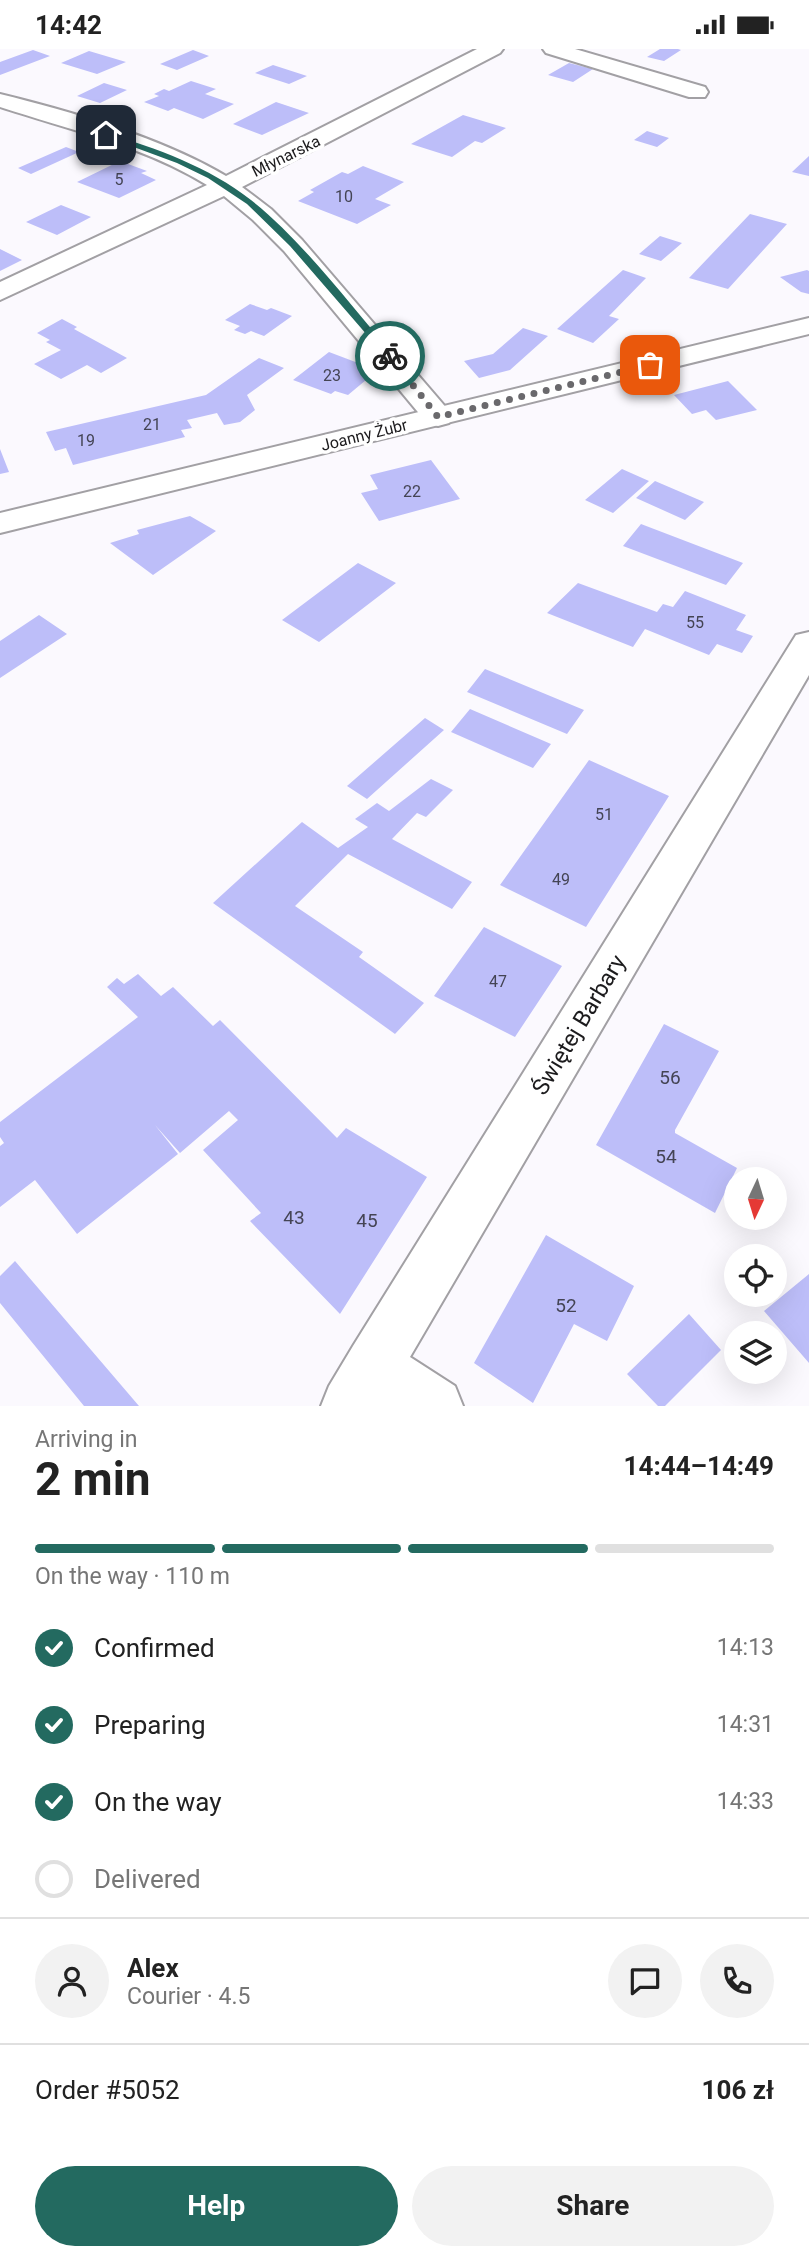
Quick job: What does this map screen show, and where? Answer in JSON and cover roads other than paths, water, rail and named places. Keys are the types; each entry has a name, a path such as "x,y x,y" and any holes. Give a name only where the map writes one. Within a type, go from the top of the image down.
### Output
{"street":[{"name":"Młynarska","path":"0,292 225,186 493,49"},
{"path":"553,49 697,92"},
{"path":"0,100 166,156 225,186 259,211 293,245 390,355 438,417"},
{"name":"Joanny Żubr","path":"0,523 809,327"},
{"name":"Świętej Barbary","path":"361,1386 809,643"},
{"path":"361,1386 435,1406"}]}
